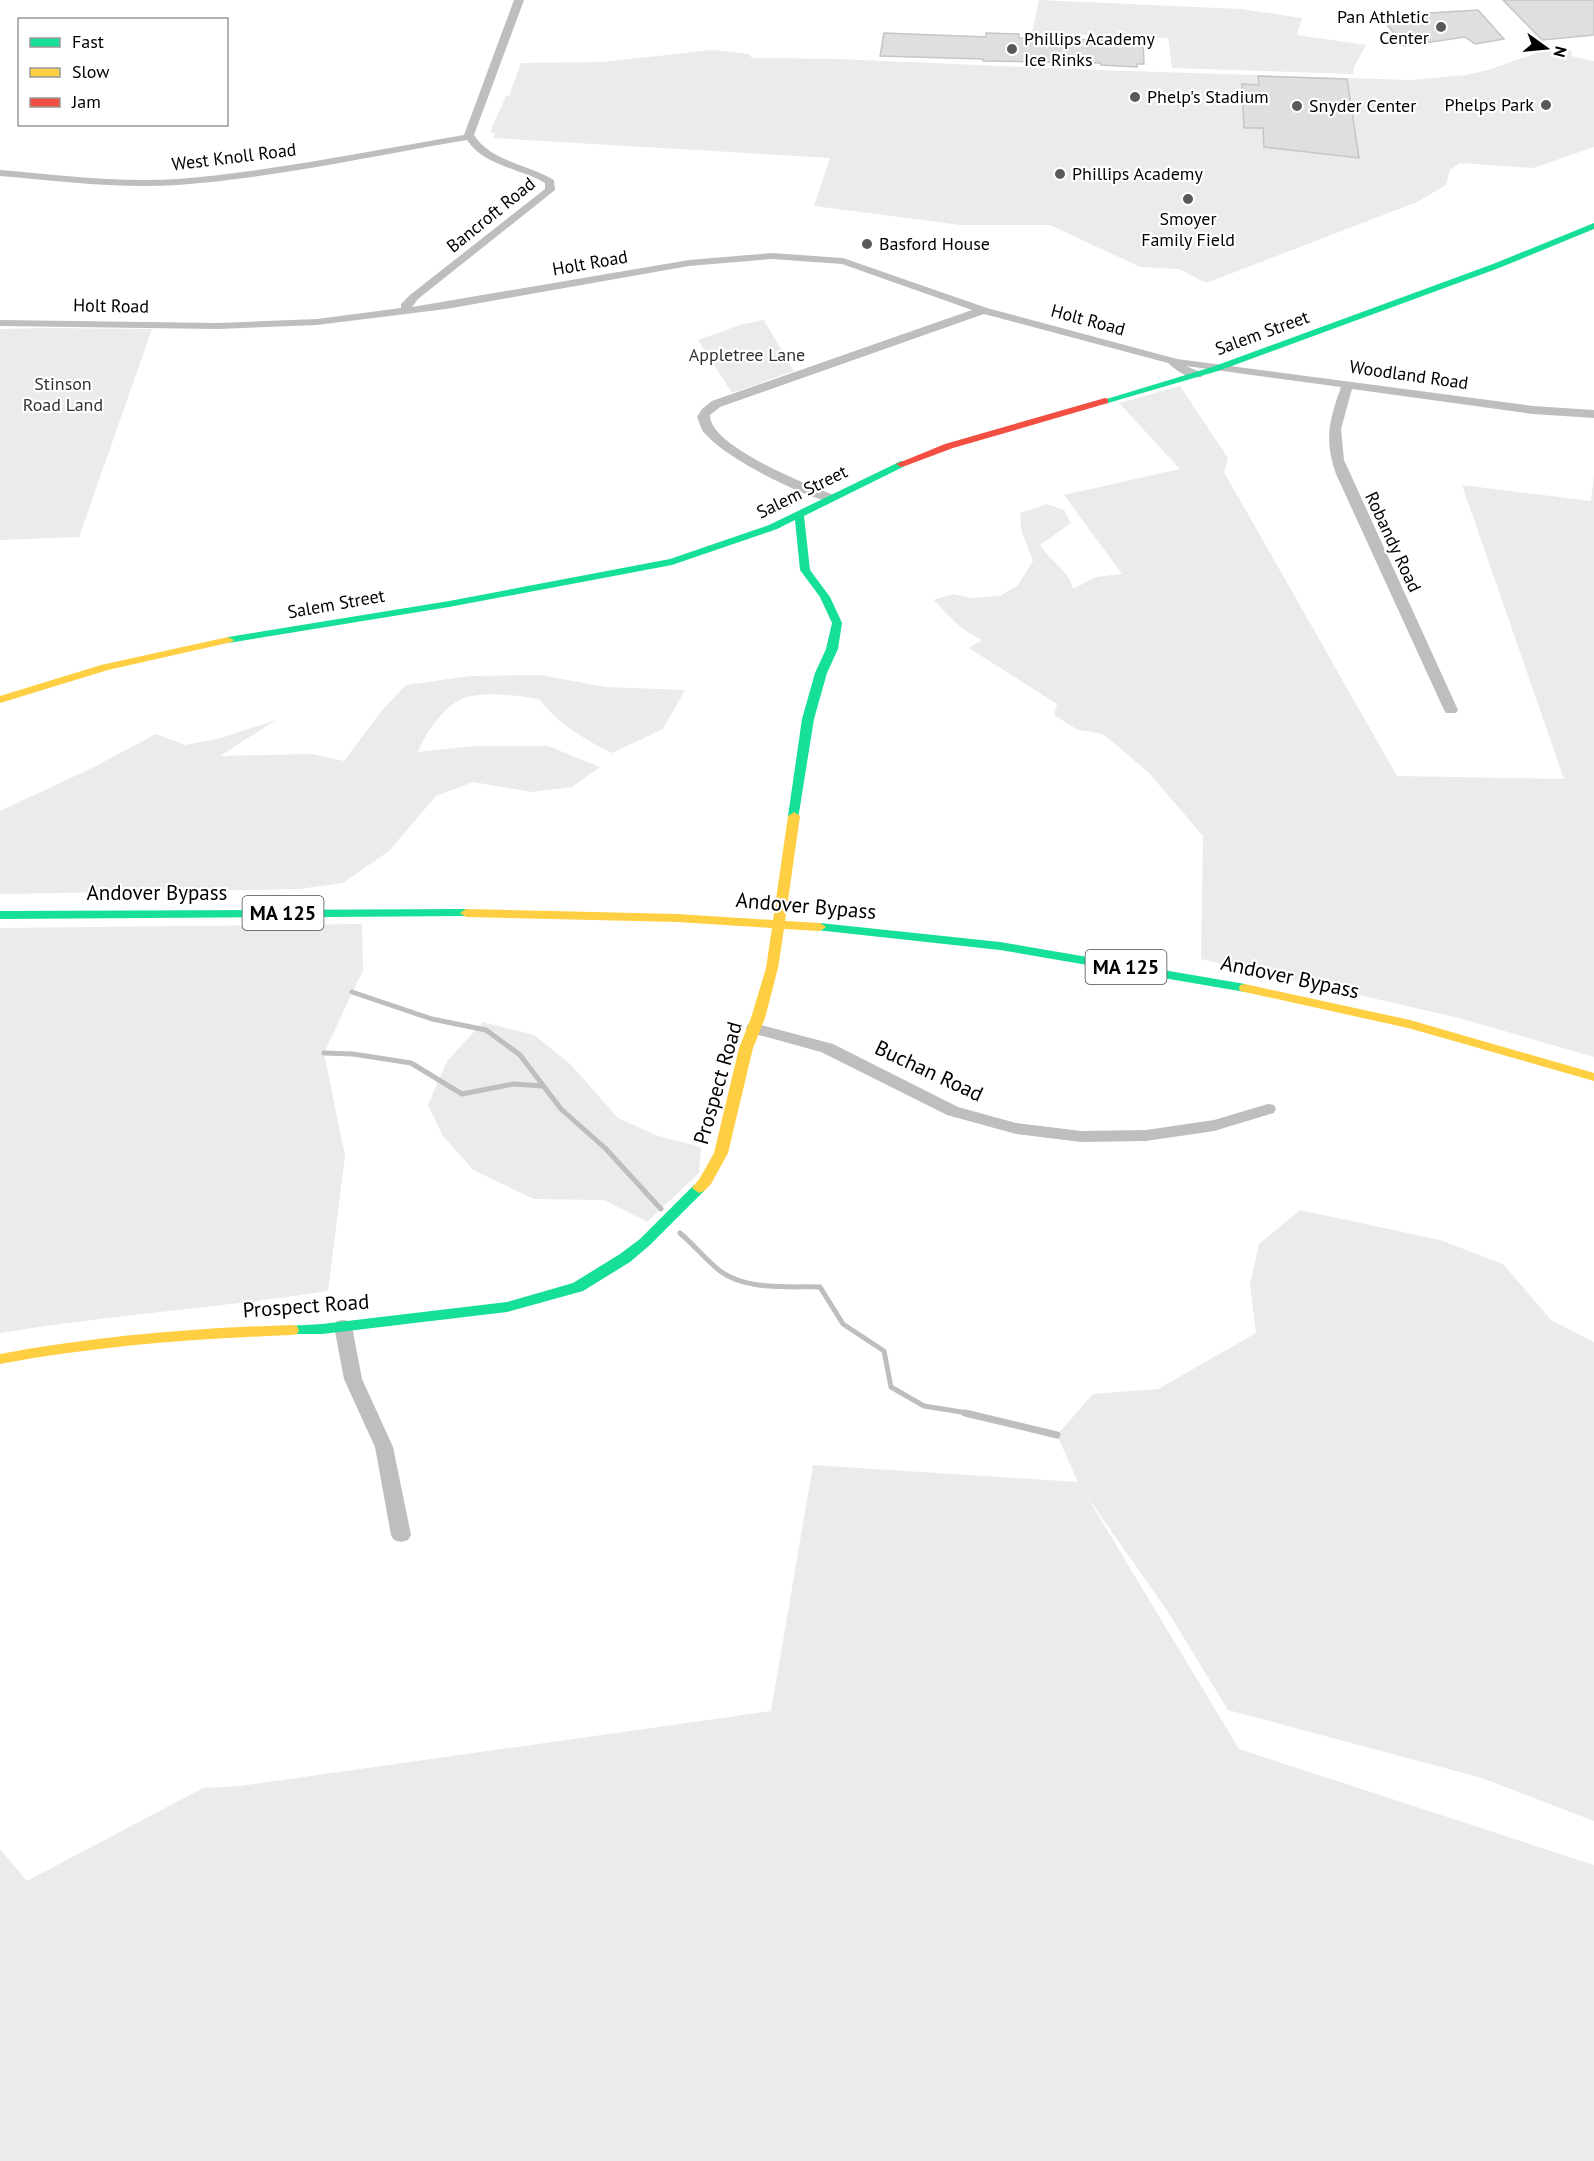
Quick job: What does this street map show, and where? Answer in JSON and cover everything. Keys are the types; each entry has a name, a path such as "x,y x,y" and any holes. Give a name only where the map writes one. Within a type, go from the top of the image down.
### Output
{"street":[{"path":"470,137 475,116 519,0"},
{"name":"West Knoll Road","path":"0,173 118,183 178,182 271,170 470,137"},
{"name":"Bancroft Road","path":"406,311 407,304 414,297 550,190 550,182 544,178 489,154 477,146 470,137"},
{"name":"Salem Street","path":"0,700 105,667 238,638 449,604 661,565 764,531 893,467 949,446 1198,375 1496,266 1594,226"},
{"name":"Holt Road","path":"0,323 256,325 317,322 514,295 689,264 772,256 843,261 983,310 1172,361 1221,367"},
{"path":"830,498 807,490 749,461 709,432 704,424 705,412 716,404 983,310"},
{"name":"Holt Road","path":"1172,361 1186,372 1198,375"},
{"name":"Woodland Road","path":"1221,367 1533,410 1594,414"},
{"name":"Robandy Road","path":"1348,385 1333,430 1334,452 1342,474 1451,710"},
{"name":"Prospect Road","path":"0,1359 55,1348 251,1331 343,1326 507,1307 545,1299 578,1287 625,1258 645,1242 706,1180 721,1153 746,1048 772,968 808,719 821,673 832,649 837,623 825,597 805,570 801,522 798,514"},
{"name":"Andover Bypass","path":"0,915 502,913 778,924 1000,946 1271,992 1410,1024 1594,1077"},
{"name":"Buchan Road","path":"754,1028 827,1048 957,1113 997,1125 1026,1130 1092,1137 1152,1134 1207,1127 1268,1109"},
{"path":"343,1326 346,1356 353,1379 380,1432 402,1535"}],"green space":[{"path":"1039,0 1241,9 1302,18 1297,35 1366,45 1354,67 1353,74 1172,68 1168,38 1032,33"},
{"path":"1557,46 1572,51 1571,56 1594,61 1594,147 1533,168 1460,163 1450,170 1446,185 1417,202 1206,283 1179,269 1140,267 1050,225 961,225 814,206 830,158 493,138 495,133 490,132 506,96 509,96 521,63 603,62 712,50 749,54 752,58 837,59 1411,80 1466,75 1488,70"},
{"name":"Appletree Lane","path":"764,320 794,371 732,393 698,340 743,324"},
{"name":"Stinson Road Land","path":"0,329 152,329 79,537 0,540"},
{"path":"1180,386 1228,458 1224,472 1397,776 1564,779 1462,485 1591,501 1594,473 1594,1057 1459,1018 1201,959 1203,836 1149,773 1103,734 1078,730 1054,715 1057,704 969,648 982,640 962,628 934,600 953,594 972,598 1000,596 1018,585 1033,561 1021,529 1020,513 1047,504 1064,510 1071,523 1040,545 1068,576 1073,589 1096,577 1122,574 1064,495 1180,469 1119,403"},
{"path":"541,675 605,687 685,690 663,729 612,753 572,730 554,716 539,699 494,694 476,695 459,700 437,720 418,752 474,746 548,746 600,767 572,787 532,792 473,782 436,796 389,851 343,883 299,889 0,894 0,811 94,767 156,734 185,745 221,738 276,720 220,756 312,754 344,761 383,709 406,685 470,676"},
{"path":"362,924 363,970 324,1053 345,1156 328,1291 0,1333 0,928"},
{"path":"483,1022 534,1035 570,1064 618,1118 658,1136 701,1147 699,1173 647,1222 604,1200 534,1199 473,1170 443,1136 428,1105 447,1061"},
{"path":"1300,1210 1440,1240 1503,1264 1551,1320 1594,1342 1594,1821 1482,1778 1228,1710 1168,1612 1086,1495 1239,1749 1594,1865 1594,2161 0,2161 0,1849 27,1881 203,1788 240,1786 771,1711 813,1465 1078,1482 1057,1435 1093,1394 1158,1389 1256,1333 1250,1284 1259,1244"}],"building":[{"path":"1503,0 1594,0 1594,35 1542,40"},
{"name":"Pan Athletic Center","path":"1478,10 1504,39 1475,44 1465,37 1404,46 1380,16"},
{"name":"Phillips Academy Ice Rinks","path":"884,33 986,37 986,33 1019,34 1019,38 1143,41 1144,64 1137,64 1137,67 1101,65 1101,63 880,56"},
{"name":"Snyder Center","path":"1258,76 1347,79 1359,158 1264,147 1263,128 1244,128 1242,84 1259,85"}],"waterway":[{"path":"352,992 432,1019 486,1030 520,1055 561,1109 606,1149 661,1209"},
{"path":"324,1053 353,1054 411,1063 462,1094 513,1084 543,1086"},
{"path":"680,1233 720,1271 743,1282 768,1286 820,1287 843,1324 884,1351 891,1387 924,1406 974,1414"},
{"path":"965,1413 1057,1435"}],"traffic: fast":[{"path":"1105,401 1215,369 1496,266 1594,226"},
{"path":"228,640 449,604 672,562 773,527 901,464"},
{"path":"794,816 808,719 821,673 832,649 837,623 825,597 805,570 801,522 798,514"},
{"path":"0,915 466,913"},
{"path":"820,927 1000,946 1245,988"},
{"path":"292,1330 322,1329 507,1307 578,1287 625,1258 645,1242 699,1188"}],"traffic: slow":[{"path":"0,700 105,667 228,640"},
{"path":"699,1188 706,1181 721,1153 746,1048 758,1018 772,968 794,816"},
{"path":"466,913 677,918 820,927"},
{"path":"1245,988 1410,1024 1594,1077"},
{"path":"0,1359 36,1352 146,1338 292,1330"}],"traffic: jam":[{"path":"901,464 949,446 1105,401"}],"place":[{"name":"Pan Athletic Center","path":"1441,27"},
{"name":"Phillips Academy Ice Rinks","path":"1012,49"},
{"name":"Phelp's Stadium","path":"1135,97"},
{"name":"Phelps Park","path":"1546,105"},
{"name":"Snyder Center","path":"1297,106"},
{"name":"Phillips Academy","path":"1060,174"},
{"name":"Smoyer Family Field","path":"1188,199"},
{"name":"Basford House","path":"867,244"}]}
